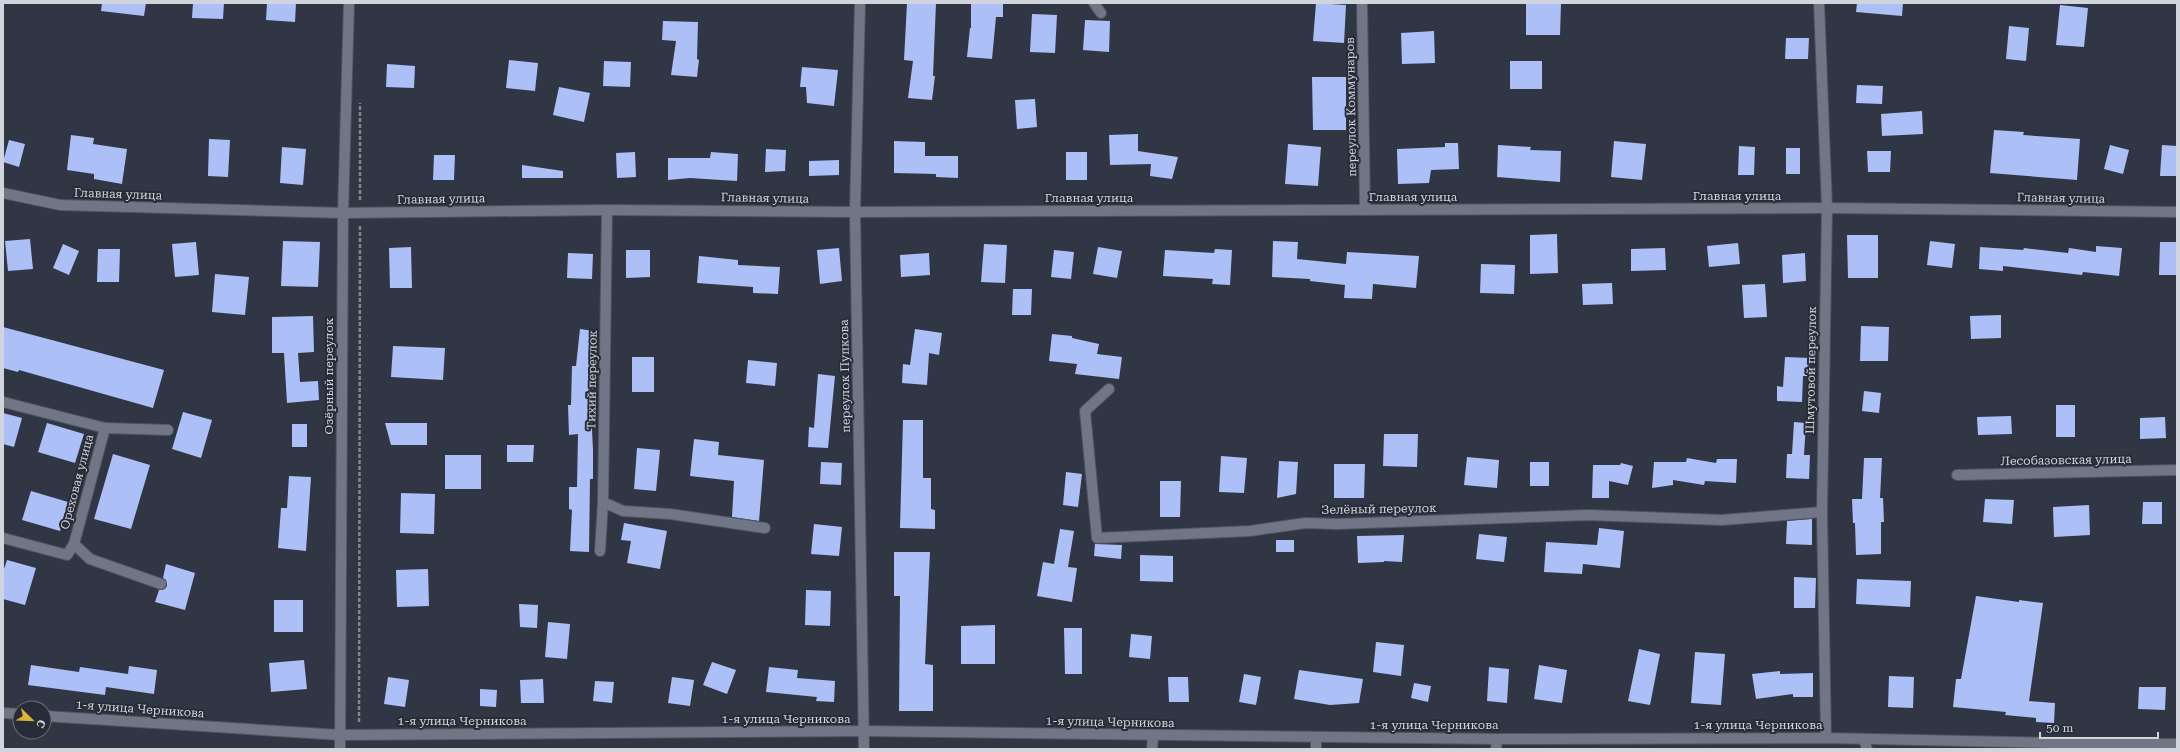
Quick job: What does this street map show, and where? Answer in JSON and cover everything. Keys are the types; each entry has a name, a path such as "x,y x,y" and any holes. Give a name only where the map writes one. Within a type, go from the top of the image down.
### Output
{"street":[{"name":"Озёрный переулок","path":"340,749 343,213 349,3"},
{"name":"переулок Пупкова","path":"860,3 855,212 864,749"},
{"path":"1094,3 1101,13"},
{"name":"переулок Коммунаров","path":"1362,3 1365,210"},
{"name":"Шмутовой переулок","path":"1819,3 1827,208 1822,512 1826,738"},
{"name":"Главная улица","path":"3,193 60,205 343,213 607,210 855,212 1827,208 2177,212"},
{"name":"Тихий переулок","path":"600,551 603,502 607,210"},
{"name":"Зелёный переулок","path":"1109,389 1085,411 1097,538 1250,531 1305,523 1337,524 1588,515 1722,520 1822,512"},
{"name":"Ореховая улица","path":"3,402 105,428 168,430"},
{"name":"Ореховая улица","path":"3,538 67,555 74,544 105,428"},
{"name":"Лесобазовская улица","path":"1957,475 2177,470"},
{"path":"603,502 623,511 670,514 765,528"},
{"name":"Ореховая улица","path":"74,544 90,559 161,584"},
{"name":"1-я улица Черникова","path":"52,717 340,735 864,731 1316,737 1497,744 1826,738 2098,747 2177,744"},
{"path":"1152,749 1153,736"},
{"path":"1316,737 1316,749"},
{"path":"1864,739 1867,749"}],"path":[{"path":"359,735 360,96"}],"building":[{"path":"102,3 146,3 144,16 101,11"},
{"path":"193,3 224,3 223,19 192,18"},
{"path":"267,3 296,3 295,22 266,20"},
{"path":"907,3 936,3 933,76 935,76 932,100 908,98 913,61 904,60"},
{"path":"971,3 1003,3 1003,17 996,17 992,59 967,57 971,28"},
{"path":"1316,3 1346,5 1344,43 1313,41"},
{"path":"1857,3 1903,3 1902,16 1856,12"},
{"path":"1526,4 1561,4 1560,35 1526,35"},
{"path":"2060,5 2088,8 2084,47 2056,45"},
{"path":"1032,14 1057,15 1055,53 1030,52"},
{"path":"1085,20 1110,21 1109,52 1083,50"},
{"path":"663,21 698,22 697,59 699,60 697,77 671,75 676,41 662,40"},
{"path":"2009,26 2029,28 2026,61 2006,59"},
{"path":"1434,31 1435,63 1402,64 1401,33"},
{"path":"1786,38 1809,38 1808,59 1785,59"},
{"path":"509,60 538,63 535,91 506,88"},
{"path":"604,61 631,62 630,87 603,86"},
{"path":"1510,61 1542,61 1542,89 1510,89"},
{"path":"387,64 415,66 414,88 386,87"},
{"path":"802,67 838,70 834,106 807,103 806,87 800,87"},
{"path":"1312,77 1346,77 1346,130 1313,130"},
{"path":"1857,85 1883,86 1882,104 1856,103"},
{"path":"559,87 590,93 584,122 553,115"},
{"path":"1035,99 1037,127 1017,129 1015,100"},
{"path":"1922,111 1923,134 1882,136 1881,114"},
{"path":"1994,130 2024,132 2023,135 2080,139 2077,180 1990,173"},
{"path":"1138,134 1138,151 1178,157 1172,179 1150,176 1151,164 1110,165 1109,135"},
{"path":"71,135 94,138 93,144 127,149 122,184 94,179 94,174 67,170"},
{"path":"209,139 230,140 228,177 208,176"},
{"path":"9,140 25,144 19,167 3,162"},
{"path":"894,141 925,142 925,156 958,156 958,178 936,177 936,174 894,173"},
{"path":"1614,141 1646,144 1642,180 1611,177"},
{"path":"1445,143 1458,143 1459,169 1431,170 1429,183 1398,184 1397,149 1445,147"},
{"path":"1288,144 1321,147 1318,186 1285,184"},
{"path":"1498,145 1531,147 1530,150 1561,151 1560,182 1497,177"},
{"path":"2110,145 2129,150 2123,174 2104,169"},
{"path":"2162,145 2177,146 2177,176 2160,176"},
{"path":"1739,146 1755,147 1754,175 1738,175"},
{"path":"282,147 306,149 303,185 280,183"},
{"path":"1786,148 1800,148 1800,174 1786,174"},
{"path":"766,149 786,150 785,171 765,172"},
{"path":"1867,151 1891,151 1890,172 1868,172"},
{"path":"635,152 636,177 617,178 616,153"},
{"path":"711,152 738,154 737,181 690,178 668,180 668,158 710,158"},
{"path":"1066,152 1087,152 1087,180 1066,180"},
{"path":"434,155 455,155 454,180 433,180"},
{"path":"839,160 839,175 809,176 809,161"},
{"path":"522,165 563,171 563,178 522,178"},
{"path":"1557,234 1558,273 1530,274 1530,235"},
{"path":"1847,235 1878,235 1878,278 1848,278"},
{"path":"30,239 33,269 8,271 5,241"},
{"path":"283,241 320,242 318,287 281,286"},
{"path":"1273,241 1298,242 1297,259 1346,264 1347,252 1419,256 1416,288 1373,284 1372,299 1344,298 1345,285 1310,281 1310,279 1272,277"},
{"path":"1930,241 1955,244 1952,268 1927,265"},
{"path":"196,242 199,275 175,277 172,244"},
{"path":"2160,242 2177,242 2177,275 2159,275"},
{"path":"1738,243 1740,264 1709,267 1707,246"},
{"path":"63,244 79,251 69,275 53,268"},
{"path":"984,244 1007,245 1005,283 981,282"},
{"path":"2096,246 2122,248 2119,276 2083,272 2082,275 2003,266 2003,271 1979,269 1980,247 2023,250 2024,248 2068,253 2069,248 2096,252"},
{"path":"411,247 412,288 390,288 389,248"},
{"path":"1098,247 1122,251 1117,278 1093,274"},
{"path":"839,248 842,281 820,284 817,250"},
{"path":"1665,248 1666,270 1631,271 1631,249"},
{"path":"98,249 120,249 119,282 97,282"},
{"path":"1215,249 1232,250 1230,285 1212,284 1213,279 1163,276 1165,250 1214,253"},
{"path":"626,250 650,250 650,277 626,278"},
{"path":"1054,250 1074,252 1071,279 1051,277"},
{"path":"568,253 593,254 592,279 567,278"},
{"path":"929,253 930,275 901,277 900,255"},
{"path":"1805,253 1806,281 1783,283 1782,255"},
{"path":"699,256 738,260 738,265 780,267 778,294 753,293 753,287 697,283"},
{"path":"1481,264 1515,265 1514,294 1480,293"},
{"path":"215,274 249,277 245,315 212,312"},
{"path":"1612,283 1613,304 1583,305 1582,284"},
{"path":"1765,284 1767,317 1744,318 1742,285"},
{"path":"1013,289 1032,289 1031,315 1012,315"},
{"path":"2001,315 2001,338 1971,339 1970,316"},
{"path":"313,316 314,352 298,353 300,382 318,381 319,400 287,403 284,353 272,353 272,317"},
{"path":"1861,326 1889,327 1888,361 1860,361"},
{"path":"3,327 164,370 153,408 19,370 18,372 3,368"},
{"path":"580,329 594,331 590,366 594,366 593,389 590,389 593,479 590,479 589,552 570,551 572,510 569,509 569,487 577,487 578,434 569,435 568,405 571,405 572,366 576,366"},
{"path":"915,329 942,333 939,355 929,353 927,385 902,383 903,364 910,365"},
{"path":"1052,334 1072,336 1072,338 1099,344 1097,354 1122,357 1119,379 1075,374 1077,364 1049,361"},
{"path":"393,346 445,348 443,380 391,377"},
{"path":"632,357 654,357 654,392 632,392"},
{"path":"1785,357 1810,358 1809,376 1803,376 1802,402 1777,401 1777,386 1783,387"},
{"path":"748,360 777,363 775,386 746,383"},
{"path":"818,374 835,376 828,448 808,447 809,427 814,428"},
{"path":"1864,391 1881,393 1879,413 1862,411"},
{"path":"2056,405 2075,405 2075,437 2056,437"},
{"path":"183,412 212,420 201,458 172,449"},
{"path":"3,413 22,418 14,447 3,444"},
{"path":"2011,416 2012,434 1978,435 1977,417"},
{"path":"2165,417 2166,438 2140,439 2140,418"},
{"path":"903,420 923,420 923,478 931,478 931,509 935,510 935,529 900,528"},
{"path":"1794,422 1806,423 1804,455 1810,455 1809,479 1786,478 1787,454 1792,454"},
{"path":"47,423 84,434 75,463 38,452"},
{"path":"385,423 427,423 427,445 391,445"},
{"path":"292,424 307,424 307,447 292,447"},
{"path":"1384,434 1418,434 1417,467 1383,466"},
{"path":"694,439 719,442 718,455 764,460 759,521 732,517 734,481 690,476"},
{"path":"507,445 534,445 533,462 507,462"},
{"path":"637,448 660,450 656,491 634,489"},
{"path":"113,454 150,465 131,529 94,519"},
{"path":"445,455 481,455 481,489 445,489"},
{"path":"1221,456 1247,458 1244,493 1219,492"},
{"path":"1467,457 1499,460 1497,488 1464,485"},
{"path":"1687,458 1716,463 1717,459 1737,459 1736,483 1705,481 1704,485 1673,480 1673,485 1652,488 1654,462 1686,462"},
{"path":"1864,458 1882,458 1880,498 1883,498 1884,522 1881,522 1881,554 1856,555 1855,523 1853,523 1852,499 1862,499"},
{"path":"1279,461 1298,462 1296,494 1277,498"},
{"path":"821,462 842,463 841,485 820,484"},
{"path":"1530,462 1549,462 1549,486 1530,486"},
{"path":"1621,463 1633,466 1628,485 1609,481 1609,498 1592,498 1593,465 1620,465"},
{"path":"1334,464 1365,464 1364,498 1334,498"},
{"path":"1066,472 1082,474 1078,507 1063,505"},
{"path":"289,476 311,477 306,551 278,548 281,508 287,508"},
{"path":"1160,481 1181,481 1180,517 1160,517"},
{"path":"31,491 68,502 60,531 22,520"},
{"path":"401,493 435,494 434,534 400,533"},
{"path":"1985,499 2014,500 2012,524 1983,522"},
{"path":"2143,502 2162,502 2162,524 2142,524"},
{"path":"2089,505 2090,535 2054,537 2053,507"},
{"path":"1812,519 1812,545 1786,544 1787,521"},
{"path":"624,523 667,531 660,569 627,563 631,541 621,540"},
{"path":"814,524 842,527 839,556 811,554"},
{"path":"1599,528 1624,531 1620,568 1583,564 1582,574 1544,572 1546,542 1597,545"},
{"path":"1060,529 1074,531 1068,567 1077,568 1072,602 1037,596 1043,562 1054,564"},
{"path":"1479,534 1507,537 1504,562 1476,559"},
{"path":"1404,535 1402,562 1384,561 1358,563 1357,536"},
{"path":"1276,540 1294,540 1294,552 1276,552"},
{"path":"1095,544 1122,545 1121,559 1094,556"},
{"path":"894,552 930,552 925,664 933,665 933,711 899,711 900,596 894,596"},
{"path":"1140,555 1173,556 1173,582 1140,581"},
{"path":"7,560 36,568 25,605 3,599 3,572"},
{"path":"166,564 195,573 185,610 155,602 159,590 165,589 167,586 166,580 163,578"},
{"path":"428,569 429,606 397,607 396,570"},
{"path":"1794,577 1816,578 1815,608 1794,608"},
{"path":"1857,579 1911,581 1910,607 1856,604"},
{"path":"806,590 831,591 830,626 805,625"},
{"path":"1976,596 2019,602 2019,600 2043,603 2029,701 2055,703 2054,723 2036,722 2036,718 2005,715 2006,712 1953,707 1956,679 1961,679"},
{"path":"274,600 303,600 303,632 274,632"},
{"path":"519,604 538,605 537,628 520,627"},
{"path":"548,622 570,624 567,659 545,657"},
{"path":"995,625 995,664 961,664 961,626"},
{"path":"1064,628 1082,628 1082,674 1065,674"},
{"path":"1131,634 1152,636 1150,659 1129,657"},
{"path":"1376,642 1404,645 1401,676 1373,672"},
{"path":"1639,649 1660,654 1650,705 1628,701"},
{"path":"1695,652 1725,654 1721,705 1691,703"},
{"path":"304,660 307,689 271,692 269,663"},
{"path":"712,662 736,670 727,694 703,685"},
{"path":"31,665 79,672 80,667 128,674 129,666 157,670 154,694 106,687 105,695 28,685"},
{"path":"1539,665 1567,670 1562,703 1534,699"},
{"path":"769,667 798,670 797,678 835,681 834,702 816,701 817,697 766,692"},
{"path":"1489,667 1509,669 1507,703 1487,701"},
{"path":"1299,670 1363,679 1359,703 1330,705 1294,699"},
{"path":"1780,671 1780,674 1813,673 1813,697 1793,697 1793,694 1756,699 1752,674"},
{"path":"1244,674 1261,677 1256,705 1239,702"},
{"path":"1889,676 1914,677 1913,708 1888,707"},
{"path":"388,677 409,680 405,707 384,704"},
{"path":"672,677 694,680 690,706 668,703"},
{"path":"1168,677 1188,677 1189,702 1169,702"},
{"path":"543,679 544,703 521,703 520,680"},
{"path":"595,681 614,682 612,703 593,701"},
{"path":"1414,683 1431,686 1428,702 1411,698"},
{"path":"2139,687 2166,687 2165,710 2138,709"},
{"path":"480,689 497,690 496,707 480,706"}]}
